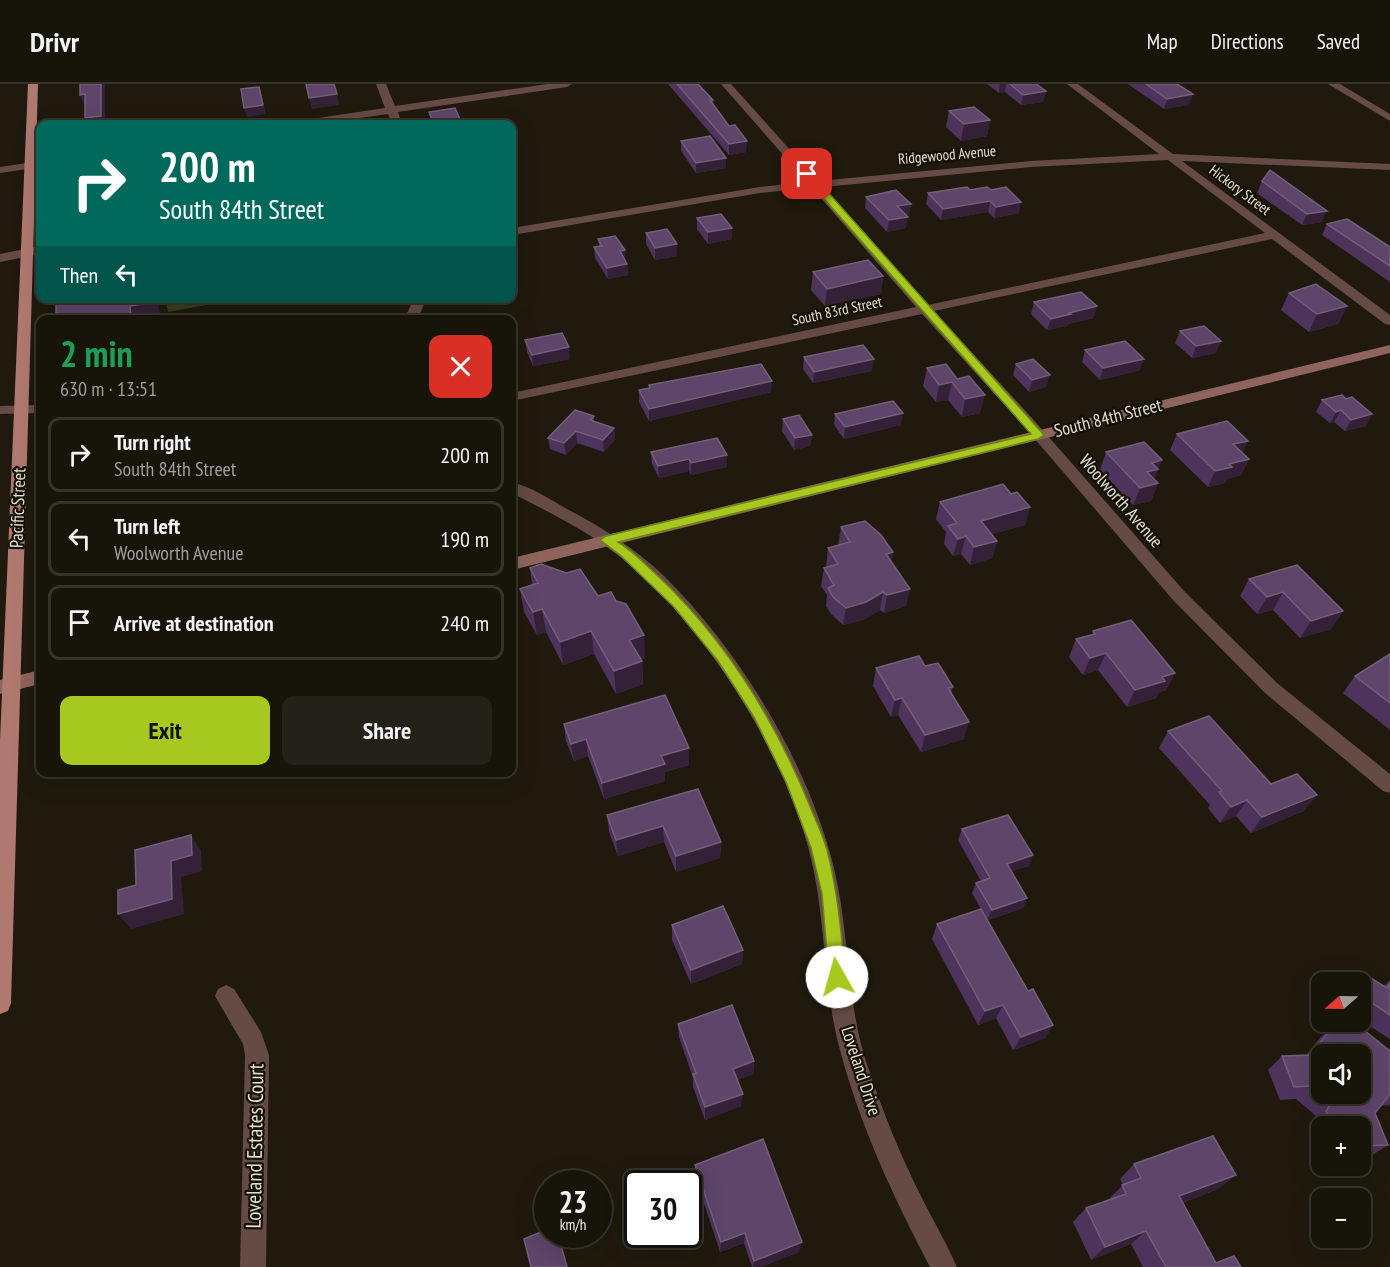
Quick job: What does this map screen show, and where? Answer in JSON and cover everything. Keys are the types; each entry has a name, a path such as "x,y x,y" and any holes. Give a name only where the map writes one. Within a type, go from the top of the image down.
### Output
{"main road":[{"name":"Pacific Street","path":"0,1003 6,686 21,409 34,251 36,164 33,84"},
{"name":"South 84th Street","path":"516,563 1390,350"},
{"path":"6,686 36,678"}],"street":[{"path":"381,84 395,120"},
{"path":"327,120 567,84"},
{"name":"Woolworth Avenue","path":"726,84 1171,587 1223,642 1271,688 1329,738 1390,785"},
{"name":"Hickory Street","path":"1072,84 1390,321"},
{"path":"1333,84 1390,118"},
{"name":"Ridgewood Avenue","path":"516,231 679,202 814,183 1031,164 1171,157 1390,167"},
{"path":"0,170 36,164"},
{"name":"South 83rd Street","path":"516,396 1274,235"},
{"path":"0,258 34,251"},
{"path":"0,410 36,409"},
{"name":"Loveland Drive","path":"516,489 625,552 658,582 723,658 760,714 793,782 819,848 825,872 843,1019 856,1066 908,1194 944,1267"},
{"name":"Loveland Estates Court","path":"226,996 253,1040 257,1055 253,1267"}],"green space":[{"path":"167,303 211,303 211,304 168,312"}],"building":[{"path":"80,84 101,84 101,116 85,118 85,94 80,95"},
{"path":"306,84 334,84 337,94 309,98"},
{"path":"677,84 698,84 713,100 710,100 729,126 735,125 747,141 729,144"},
{"path":"1010,84 1036,84 1046,91 1023,95"},
{"path":"1146,84 1177,84 1193,94 1167,99"},
{"path":"259,87 263,105 244,108 241,89"},
{"path":"974,107 990,120 964,124 949,111"},
{"path":"455,108 460,120 432,120 429,112"},
{"path":"710,136 726,158 696,163 681,141"},
{"path":"1270,170 1327,211 1307,214 1262,181"},
{"path":"967,187 970,190 987,187 991,190 1006,187 1021,202 996,207 990,201 943,209 928,193"},
{"path":"896,190 911,204 897,206 908,217 889,220 866,197"},
{"path":"721,214 732,228 708,232 697,218"},
{"path":"1347,219 1390,247 1390,266 1327,224"},
{"path":"667,229 677,244 655,248 646,233"},
{"path":"615,236 625,250 620,251 627,264 607,268 594,247 602,246 598,239"},
{"path":"868,260 883,276 827,289 813,272"},
{"path":"1316,284 1347,306 1317,314 1289,293"},
{"path":"1081,292 1097,306 1051,319 1034,302"},
{"path":"56,303 147,303 130,306 131,315 56,315"},
{"path":"1204,326 1221,341 1196,346 1180,331"},
{"path":"562,333 569,347 532,355 525,340"},
{"path":"1125,341 1144,359 1103,368 1085,350"},
{"path":"863,345 874,359 814,372 804,357"},
{"path":"1033,359 1050,375 1032,380 1016,364"},
{"path":"761,364 772,381 649,409 639,390 650,388 649,385"},
{"path":"946,364 957,379 969,376 985,395 965,399 952,382 939,385 927,368"},
{"path":"1342,395 1346,399 1352,397 1372,414 1351,420 1341,410 1336,412 1322,400"},
{"path":"893,401 903,413 845,427 835,414"},
{"path":"575,410 594,416 590,420 614,428 603,440 576,431 564,443 548,438"},
{"path":"799,415 812,435 795,438 783,419"},
{"path":"1227,421 1248,441 1233,444 1249,459 1229,464 1232,467 1215,471 1177,434"},
{"path":"717,438 727,455 691,463 689,459 658,466 651,452"},
{"path":"1144,442 1162,460 1152,463 1158,469 1147,472 1158,483 1140,488 1106,452"},
{"path":"1003,484 1011,494 1017,492 1030,507 981,521 997,541 974,547 966,536 958,539 948,526 957,523 940,502"},
{"path":"865,521 881,535 893,552 886,554 910,589 887,595 883,592 866,602 846,608 833,597 828,588 834,585 824,568 838,564 828,548 850,542 841,527"},
{"path":"541,564 566,573 580,569 598,596 611,592 616,601 626,604 644,635 629,640 642,661 614,671 591,631 560,642 542,609 533,612 520,589 538,583 530,568"},
{"path":"1297,565 1343,611 1311,621 1283,592 1267,597 1249,579"},
{"path":"1131,620 1175,673 1162,677 1165,681 1135,690 1106,653 1090,658 1076,639 1095,634 1093,631"},
{"path":"1390,654 1390,703 1355,676"},
{"path":"919,656 925,666 938,663 953,687 948,688 969,722 925,735 902,698 895,700 876,668"},
{"path":"665,695 689,748 661,756 665,764 602,783 586,739 571,744 564,724"},
{"path":"1209,716 1271,784 1297,774 1317,795 1262,817 1247,800 1231,807 1219,792 1222,791 1168,731"},
{"path":"698,789 721,842 676,856 663,826 616,840 607,815"},
{"path":"1008,815 1033,855 1007,864 1027,898 992,910 976,883 990,878 962,829"},
{"path":"191,835 192,855 171,861 172,899 118,914 118,890 136,885 135,850"},
{"path":"723,906 743,950 691,970 672,925"},
{"path":"981,909 1028,991 1033,989 1053,1025 1021,1037 1003,1005 985,1011 937,924"},
{"path":"1371,978 1387,988 1390,983 1390,1015 1371,1002"},
{"path":"732,1005 754,1061 733,1069 743,1094 705,1107 693,1074 696,1073 678,1024"},
{"path":"1329,1032 1366,1032 1390,1051 1390,1094 1375,1113 1388,1145 1371,1146 1371,1116 1328,1116 1326,1111 1331,1104 1371,1104 1371,1044 1319,1044"},
{"path":"1310,1055 1311,1086 1294,1087 1282,1056"},
{"path":"1213,1136 1236,1175 1179,1196 1216,1263 1234,1256 1241,1267 1166,1267 1146,1231 1105,1247 1086,1208 1126,1194 1122,1185 1141,1178 1134,1164"},
{"path":"763,1139 802,1242 754,1261 745,1233 721,1242 702,1186 702,1170 697,1170 695,1165"},
{"path":"534,1235 534,1248 562,1248 567,1267 531,1267 524,1239"}],"route":[{"path":"807,174 1038,435 606,540 625,552 679,604 723,658 760,714 793,782 819,848 830,894 837,977"}]}
